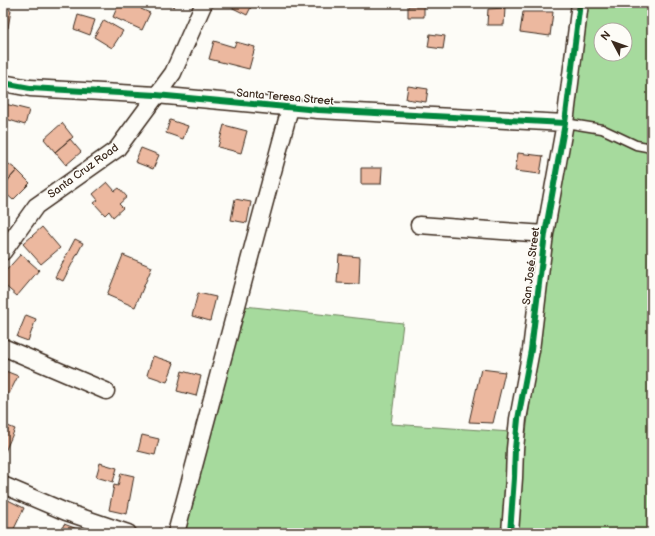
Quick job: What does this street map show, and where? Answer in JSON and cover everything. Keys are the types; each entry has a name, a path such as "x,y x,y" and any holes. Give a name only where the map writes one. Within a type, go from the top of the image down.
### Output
{"street":[{"name":"Santa Cruz Road","path":"3,252 36,206 117,149 173,73 204,3"},
{"name":"San José Street","path":"510,533 518,419 531,350 545,234 565,123 580,3"},
{"name":"Santa Teresa Street","path":"3,83 30,88 156,95 290,108 565,123"},
{"path":"176,533 290,108"},
{"path":"419,225 545,234"},
{"path":"3,347 106,391"},
{"path":"3,485 66,512 128,533"}],"lane":[{"path":"565,123 602,129 636,145 652,148"}],"green space":[{"path":"581,3 652,3 652,533 181,533 244,306 403,323 391,424 526,433"}],"building":[{"path":"119,3 144,3 141,9 150,13 142,30 113,17"},
{"path":"165,3 176,3 174,7"},
{"path":"223,3 253,3 247,15"},
{"path":"408,6 424,6 424,17 408,17"},
{"path":"505,8 504,25 487,25 488,9"},
{"path":"3,9 11,10 8,28 3,28"},
{"path":"523,12 553,12 550,36 520,32"},
{"path":"78,15 95,20 90,35 74,29"},
{"path":"104,20 123,31 112,48 94,37"},
{"path":"430,34 445,36 443,49 428,47"},
{"path":"214,41 234,47 236,42 255,47 249,69 209,59"},
{"path":"408,86 428,89 426,102 406,99"},
{"path":"5,104 29,110 25,125 3,118"},
{"path":"170,120 188,126 183,139 166,133"},
{"path":"62,123 73,137 55,152 44,139"},
{"path":"224,125 247,131 241,153 218,147"},
{"path":"70,139 81,152 66,165 55,152"},
{"path":"141,148 159,155 153,169 135,162"},
{"path":"518,153 543,156 540,174 515,171"},
{"path":"3,160 17,170 3,186"},
{"path":"361,168 382,168 381,184 361,184"},
{"path":"17,170 30,183 13,200 3,191 3,186"},
{"path":"107,182 115,191 119,188 127,197 119,204 123,208 113,217 109,211 105,215 94,203 98,200 93,194"},
{"path":"235,199 251,202 247,223 231,220"},
{"path":"42,227 60,248 41,264 23,244"},
{"path":"75,239 83,243 63,281 55,277"},
{"path":"21,254 39,270 17,296 3,284 3,274"},
{"path":"123,255 152,267 135,307 107,295"},
{"path":"339,255 360,257 359,284 337,283"},
{"path":"198,293 216,297 210,321 192,316"},
{"path":"26,315 36,319 28,341 17,337"},
{"path":"153,356 174,363 167,382 147,375"},
{"path":"481,369 505,372 493,423 469,422"},
{"path":"3,370 18,376 9,394 3,391"},
{"path":"182,371 201,376 196,396 177,391"},
{"path":"3,424 15,429 3,456"},
{"path":"142,435 159,439 155,455 138,451"},
{"path":"100,463 117,468 113,482 96,477"},
{"path":"121,473 134,476 127,514 109,510 114,485 118,486"},
{"path":"6,499 24,508 12,533 3,533 3,506"},
{"path":"64,524 80,530 79,533 60,533"}],"cycle path":[{"path":"510,533 518,419 531,350 545,234 565,123 580,3"},
{"path":"3,83 30,88 156,95 318,110 565,123"}]}
